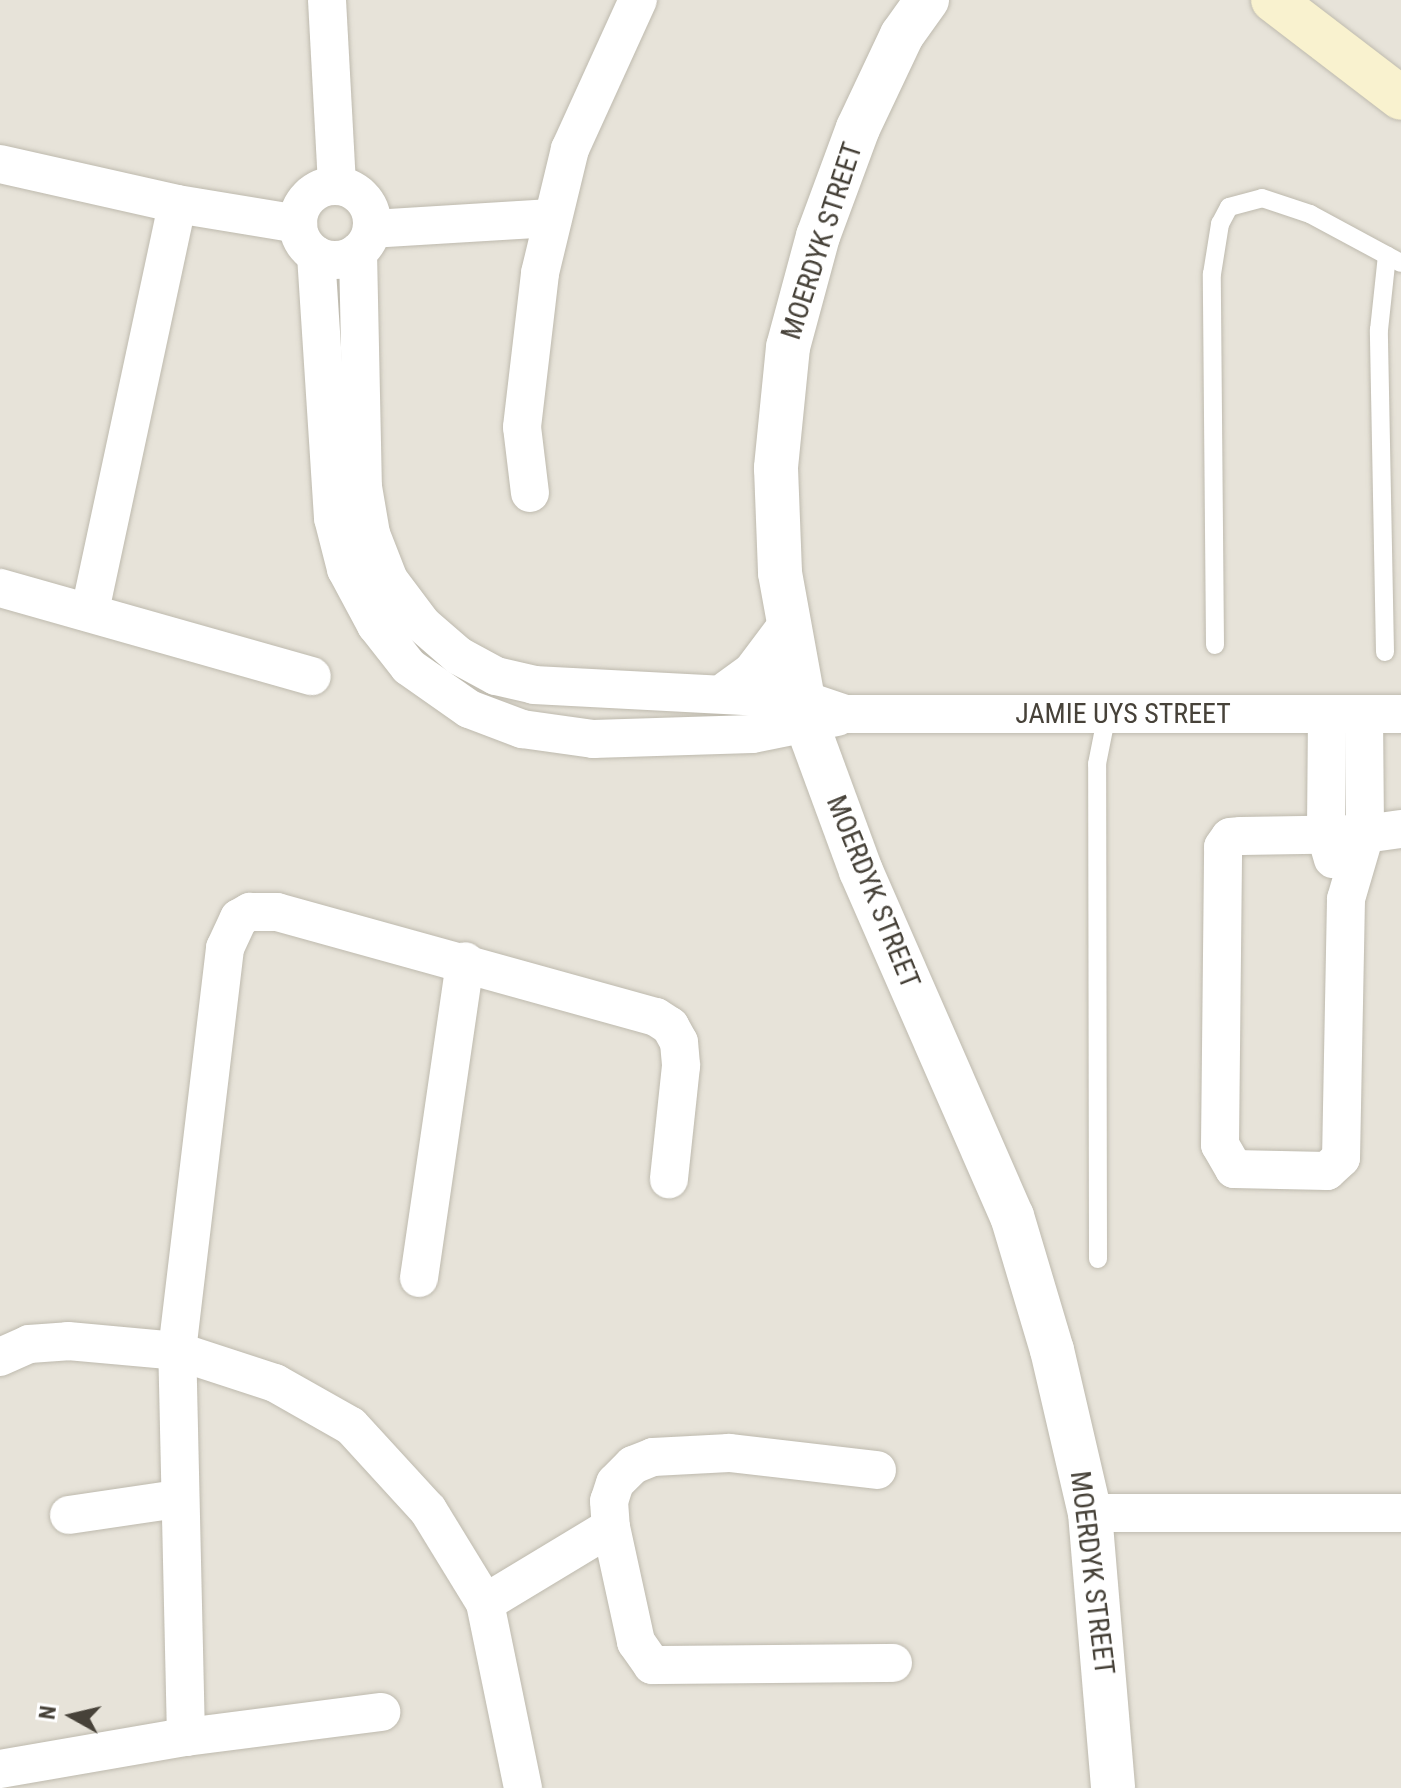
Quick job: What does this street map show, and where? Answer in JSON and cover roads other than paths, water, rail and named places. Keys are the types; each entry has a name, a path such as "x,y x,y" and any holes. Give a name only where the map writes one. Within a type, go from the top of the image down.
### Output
{"main road":[{"path":"1273,0 1401,98"}],"street":[{"path":"327,0 337,186"},
{"path":"530,493 522,427 540,273 570,149 638,0"},
{"name":"MOERDYK STREET","path":"927,0 902,35 858,128 818,236 788,347 776,468 787,630 818,713 861,871 1012,1216 1052,1350 1090,1513 1113,1788"},
{"path":"0,164 177,204 307,240 338,260 365,241 553,218"},
{"path":"337,186 360,195 372,217 365,241 363,487 371,534 389,580 422,624 459,656 496,676 534,685 729,692 818,713 629,738 593,739 522,729 469,709 409,667 376,625 346,569 333,518 305,201 337,186"},
{"path":"90,611 177,204"},
{"path":"0,588 312,676"},
{"path":"729,692 754,674 787,630"},
{"path":"629,738 631,687"},
{"name":"JAMIE UYS STREET","path":"818,713 1401,714"},
{"path":"1345,714 1383,832 1346,899"},
{"path":"1345,714 1326,835 1346,899 1341,1158 1336,1168 1327,1171 1234,1169 1220,1145 1223,847 1230,837 1326,835 1383,832"},
{"path":"186,1737 177,1499 177,1351 225,948 239,918 250,912 277,912 465,961 656,1017 670,1026 679,1042 681,1066 669,1179"},
{"path":"419,1278 465,961"},
{"path":"0,1357 29,1344 68,1341 177,1351 275,1383 351,1426 428,1510 485,1603 523,1788"},
{"path":"877,1470 754,1455 653,1457 633,1465 615,1483 609,1501 611,1527 636,1642 652,1665 893,1663"},
{"path":"69,1515 177,1499"},
{"path":"1090,1513 1401,1513"},
{"path":"485,1603 611,1527"},
{"path":"0,1769 186,1737 381,1712"}],"lane":[{"path":"1215,645 1212,274 1220,224 1229,207 1262,198 1310,214 1394,259 1379,330 1385,652"},
{"path":"1098,1259 1097,764 1107,714"}]}
